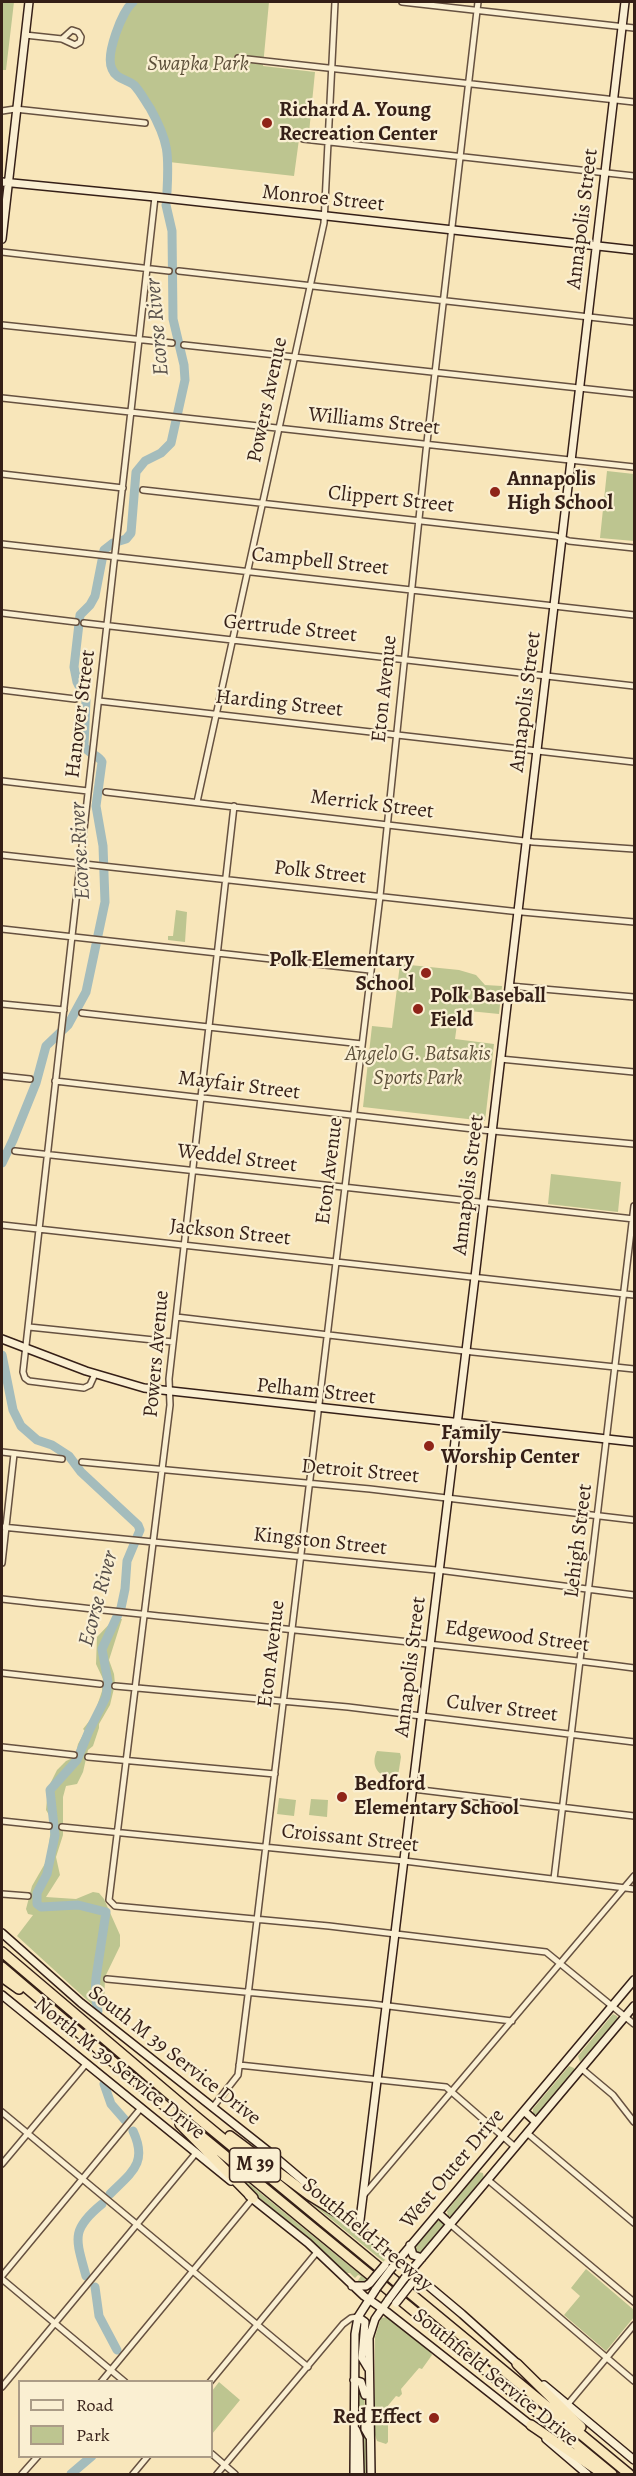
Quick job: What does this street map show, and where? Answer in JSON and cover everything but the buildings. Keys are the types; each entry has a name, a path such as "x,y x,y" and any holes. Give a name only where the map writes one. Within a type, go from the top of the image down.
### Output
{"highway":[{"name":"Southfield Freeway","path":"2,1952 629,2475"},
{"name":"Southfield Freeway","path":"2,1967 172,2112 612,2475"},
{"path":"2,1977 51,2010"},
{"path":"156,2082 309,2195 356,2225"},
{"path":"172,2112 188,2133 253,2198"},
{"path":"517,2364 600,2449"},
{"path":"531,2425 603,2475"}],"street":[{"path":"2,239 5,183 29,2"},
{"name":"Powers Avenue","path":"197,802 324,223 335,2"},
{"path":"402,2 634,28"},
{"name":"Eton Avenue","path":"213,2107 235,2081 239,2065 380,896 418,520 478,2"},
{"name":"Annapolis Street","path":"356,2225 363,2196 378,2079 458,1424 625,2"},
{"path":"25,35 62,39"},
{"path":"238,58 634,102"},
{"path":"2,111 15,109 145,123"},
{"path":"303,139 634,176"},
{"name":"Monroe Street","path":"5,183 157,197 634,250"},
{"name":"Hanover Street","path":"94,1374 90,1385 84,1388 29,1381 23,1372 114,556 157,197"},
{"path":"2,252 169,271"},
{"path":"179,271 634,322"},
{"path":"2,325 172,344"},
{"path":"184,345 634,394"},
{"name":"Williams Street","path":"2,398 634,468"},
{"path":"2,474 123,488"},
{"name":"Clippert Street","path":"143,490 556,536 634,548"},
{"name":"Campbell Street","path":"2,544 634,615"},
{"path":"2,613 76,622"},
{"name":"Gertrude Street","path":"84,622 634,686"},
{"path":"2,690 75,699"},
{"name":"Harding Street","path":"99,702 634,762"},
{"path":"2,781 88,791"},
{"name":"Merrick Street","path":"106,792 526,841 634,849"},
{"name":"Powers Avenue","path":"234,806 173,1342 170,1405 109,1899 115,1906 257,1920"},
{"name":"Polk Street","path":"2,855 517,912 634,922"},
{"path":"2,929 370,970"},
{"path":"509,986 634,997"},
{"path":"2,1004 64,1010"},
{"path":"82,1013 362,1044"},
{"path":"500,1059 634,1072"},
{"path":"2,1076 30,1079"},
{"name":"Mayfair Street","path":"56,1081 354,1116 634,1144"},
{"name":"Weddel Street","path":"15,1151 634,1219"},
{"name":"Lehigh Street","path":"554,1879 573,1735 634,1206"},
{"name":"Jackson Street","path":"2,1225 634,1294"},
{"path":"176,1317 466,1352 634,1369"},
{"path":"29,1327 173,1342"},
{"name":"Pelham Street","path":"2,1339 128,1385 170,1392 634,1442"},
{"path":"2,1452 62,1460"},
{"path":"2,1563 3,1527 14,1454"},
{"name":"Detroit Street","path":"82,1462 449,1497 634,1520"},
{"name":"Kingston Street","path":"3,1527 440,1571 634,1595"},
{"name":"Edgewood Street","path":"2,1599 145,1616 431,1643 634,1668"},
{"path":"2,1673 100,1684"},
{"name":"Culver Street","path":"115,1686 422,1715 634,1742"},
{"path":"2,1747 74,1755"},
{"path":"88,1757 275,1774"},
{"path":"413,1789 634,1815"},
{"path":"2,1821 49,1826"},
{"name":"Croissant Street","path":"62,1827 404,1861 634,1889"},
{"path":"363,2196 634,1876"},
{"path":"2,1894 28,1896"},
{"path":"257,1920 546,1952 634,2024"},
{"name":"South M 39 Service Drive","path":"2,1933 81,2003 213,2107 411,2270"},
{"path":"107,1979 386,2006 512,2021"},
{"name":"West Outer Drive","path":"354,2475 354,2347 358,2317 373,2286 438,2213 634,1980"},
{"name":"North M 39 Service Drive","path":"2,1995 253,2198 317,2252 352,2286 382,2307"},
{"name":"West Outer Drive","path":"371,2475 369,2370 371,2328 382,2307 634,2006"},
{"path":"569,2058 632,2113 634,2122"},
{"path":"2,2164 86,2064"},
{"path":"239,2065 446,2087 515,2147"},
{"path":"123,2380 2,2278 141,2108"},
{"path":"524,2111 537,2122"},
{"path":"2,2112 308,2367"},
{"path":"527,2133 634,2223"},
{"path":"2,2388 196,2153"},
{"path":"488,2180 634,2302"},
{"path":"103,2380 253,2198"},
{"path":"438,2213 634,2380"},
{"path":"410,2244 413,2255 422,2258"},
{"path":"386,2250 388,2267"},
{"path":"212,2380 317,2252"},
{"name":"Southfield Service Drive","path":"411,2270 517,2364 634,2460"},
{"path":"396,2319 394,2313 396,2304 411,2284 421,2279"},
{"path":"352,2286 373,2286"},
{"name":"Southfield Service Drive","path":"382,2307 531,2425 587,2475"},
{"path":"217,2475 347,2320 358,2317 365,2322 363,2358 369,2370"},
{"path":"567,2404 634,2325"},
{"path":"354,2380 364,2385 365,2429 370,2439"},
{"path":"354,2425 359,2438 360,2475"},
{"path":"213,2455 235,2475"},
{"path":"22,2475 37,2458"},
{"path":"133,2475 147,2458"}],"green space":[{"path":"2,2 14,2 6,70 2,70"},
{"name":"Swapka Park","path":"133,2 269,2 263,66 315,72 309,133 300,132 294,176 169,162 163,132 153,111 135,86 118,77 110,66 112,45 125,12"},
{"path":"607,471 634,474 634,541 600,538"},
{"path":"176,910 187,912 185,942 168,940 168,936 173,936"},
{"name":"Angelo G. Batsakis Sports Park","path":"400,964 459,970 476,975 485,985 502,986 499,1014 459,1010 455,1039 494,1044 485,1121 363,1107 372,1026 392,1028"},
{"path":"551,1174 621,1182 618,1212 548,1204"},
{"path":"115,1618 122,1619 109,1660 115,1684 110,1705 99,1724 93,1746 88,1750 83,1772 77,1784 66,1786 63,1797 63,1835 56,1857 60,1875 46,1897 76,1899 93,1892 99,1893 104,1899 120,1935 120,1946 105,1977 104,2007 98,2010 17,1936 33,1915 28,1914 26,1909 32,1886 47,1860 52,1820 46,1810 48,1788 57,1770 66,1761 75,1757 78,1744 85,1731 83,1729 94,1715 102,1691 103,1679 96,1664 97,1637"},
{"path":"377,1751 400,1753 398,1776 382,1775 378,1771 375,1762"},
{"path":"279,1798 296,1800 294,1816 277,1814"},
{"path":"311,1799 328,1800 327,1817 309,1815"},
{"path":"613,2014 618,2020 580,2062 578,2056"},
{"path":"569,2066 574,2068 574,2073 539,2114 533,2114 533,2109"},
{"path":"220,2160 368,2281 357,2282 361,2276 358,2275 355,2278 347,2273 255,2194"},
{"path":"478,2172 483,2173 484,2179 452,2216 448,2216 447,2211"},
{"path":"295,2190 333,2214 383,2251 386,2255 384,2262"},
{"path":"437,2221 443,2221 445,2226 421,2254 414,2254 414,2249"},
{"path":"586,2269 634,2310 634,2317 606,2351 564,2315 580,2296 571,2288"},
{"path":"387,2317 428,2347 432,2355 422,2369 419,2368 401,2389 402,2394 399,2397 396,2396 386,2408 388,2411 388,2442 386,2444 377,2441 375,2435 375,2337 381,2318"},
{"path":"219,2382 240,2400 213,2433 213,2390"},
{"path":"361,2384 364,2388 367,2474 362,2474 358,2386"}],"waterway":[{"name":"Ecorse River","path":"133,2 124,14 116,34 110,62 116,75 134,85 138,90 161,130 168,158 167,192"},
{"name":"Ecorse River","path":"2,1163 36,1083 46,1046 68,1025 86,992 105,902 103,846 96,806 102,762 84,746 86,700 77,682 74,667 80,615 95,596 104,550 113,543 126,539 131,533 136,472 145,461 161,453 171,443 185,380 184,365 173,319 172,231 166,205"},
{"name":"Ecorse River","path":"2,1355 13,1410 21,1426 37,1440 52,1445 69,1456 81,1472 138,1525 140,1530 127,1561 121,1608 102,1649 108,1682 106,1697 77,1760 50,1790 55,1835 47,1874 37,1893 37,1904 41,1907 78,1905 106,1912 96,1978 95,1995 98,2011"},
{"name":"Ecorse River","path":"104,2084 111,2104 125,2120"},
{"name":"Ecorse River","path":"110,2194 131,2173 138,2159 139,2151 133,2131"},
{"name":"Ecorse River","path":"86,2276 78,2236 85,2221 102,2204"},
{"name":"Ecorse River","path":"95,2287 99,2316 117,2350"},
{"name":"Ecorse River","path":"71,2474 90,2458"}],"place":[{"name":"Richard A. Young Recreation Center","path":"267,123"},
{"name":"Annapolis High School","path":"495,492"},
{"name":"Polk Elementary School","path":"426,973"},
{"name":"Polk Baseball Field","path":"418,1009"},
{"name":"Family Worship Center","path":"429,1446"},
{"name":"Bedford Elementary School","path":"342,1797"},
{"name":"Red Effect","path":"434,2418"}]}
